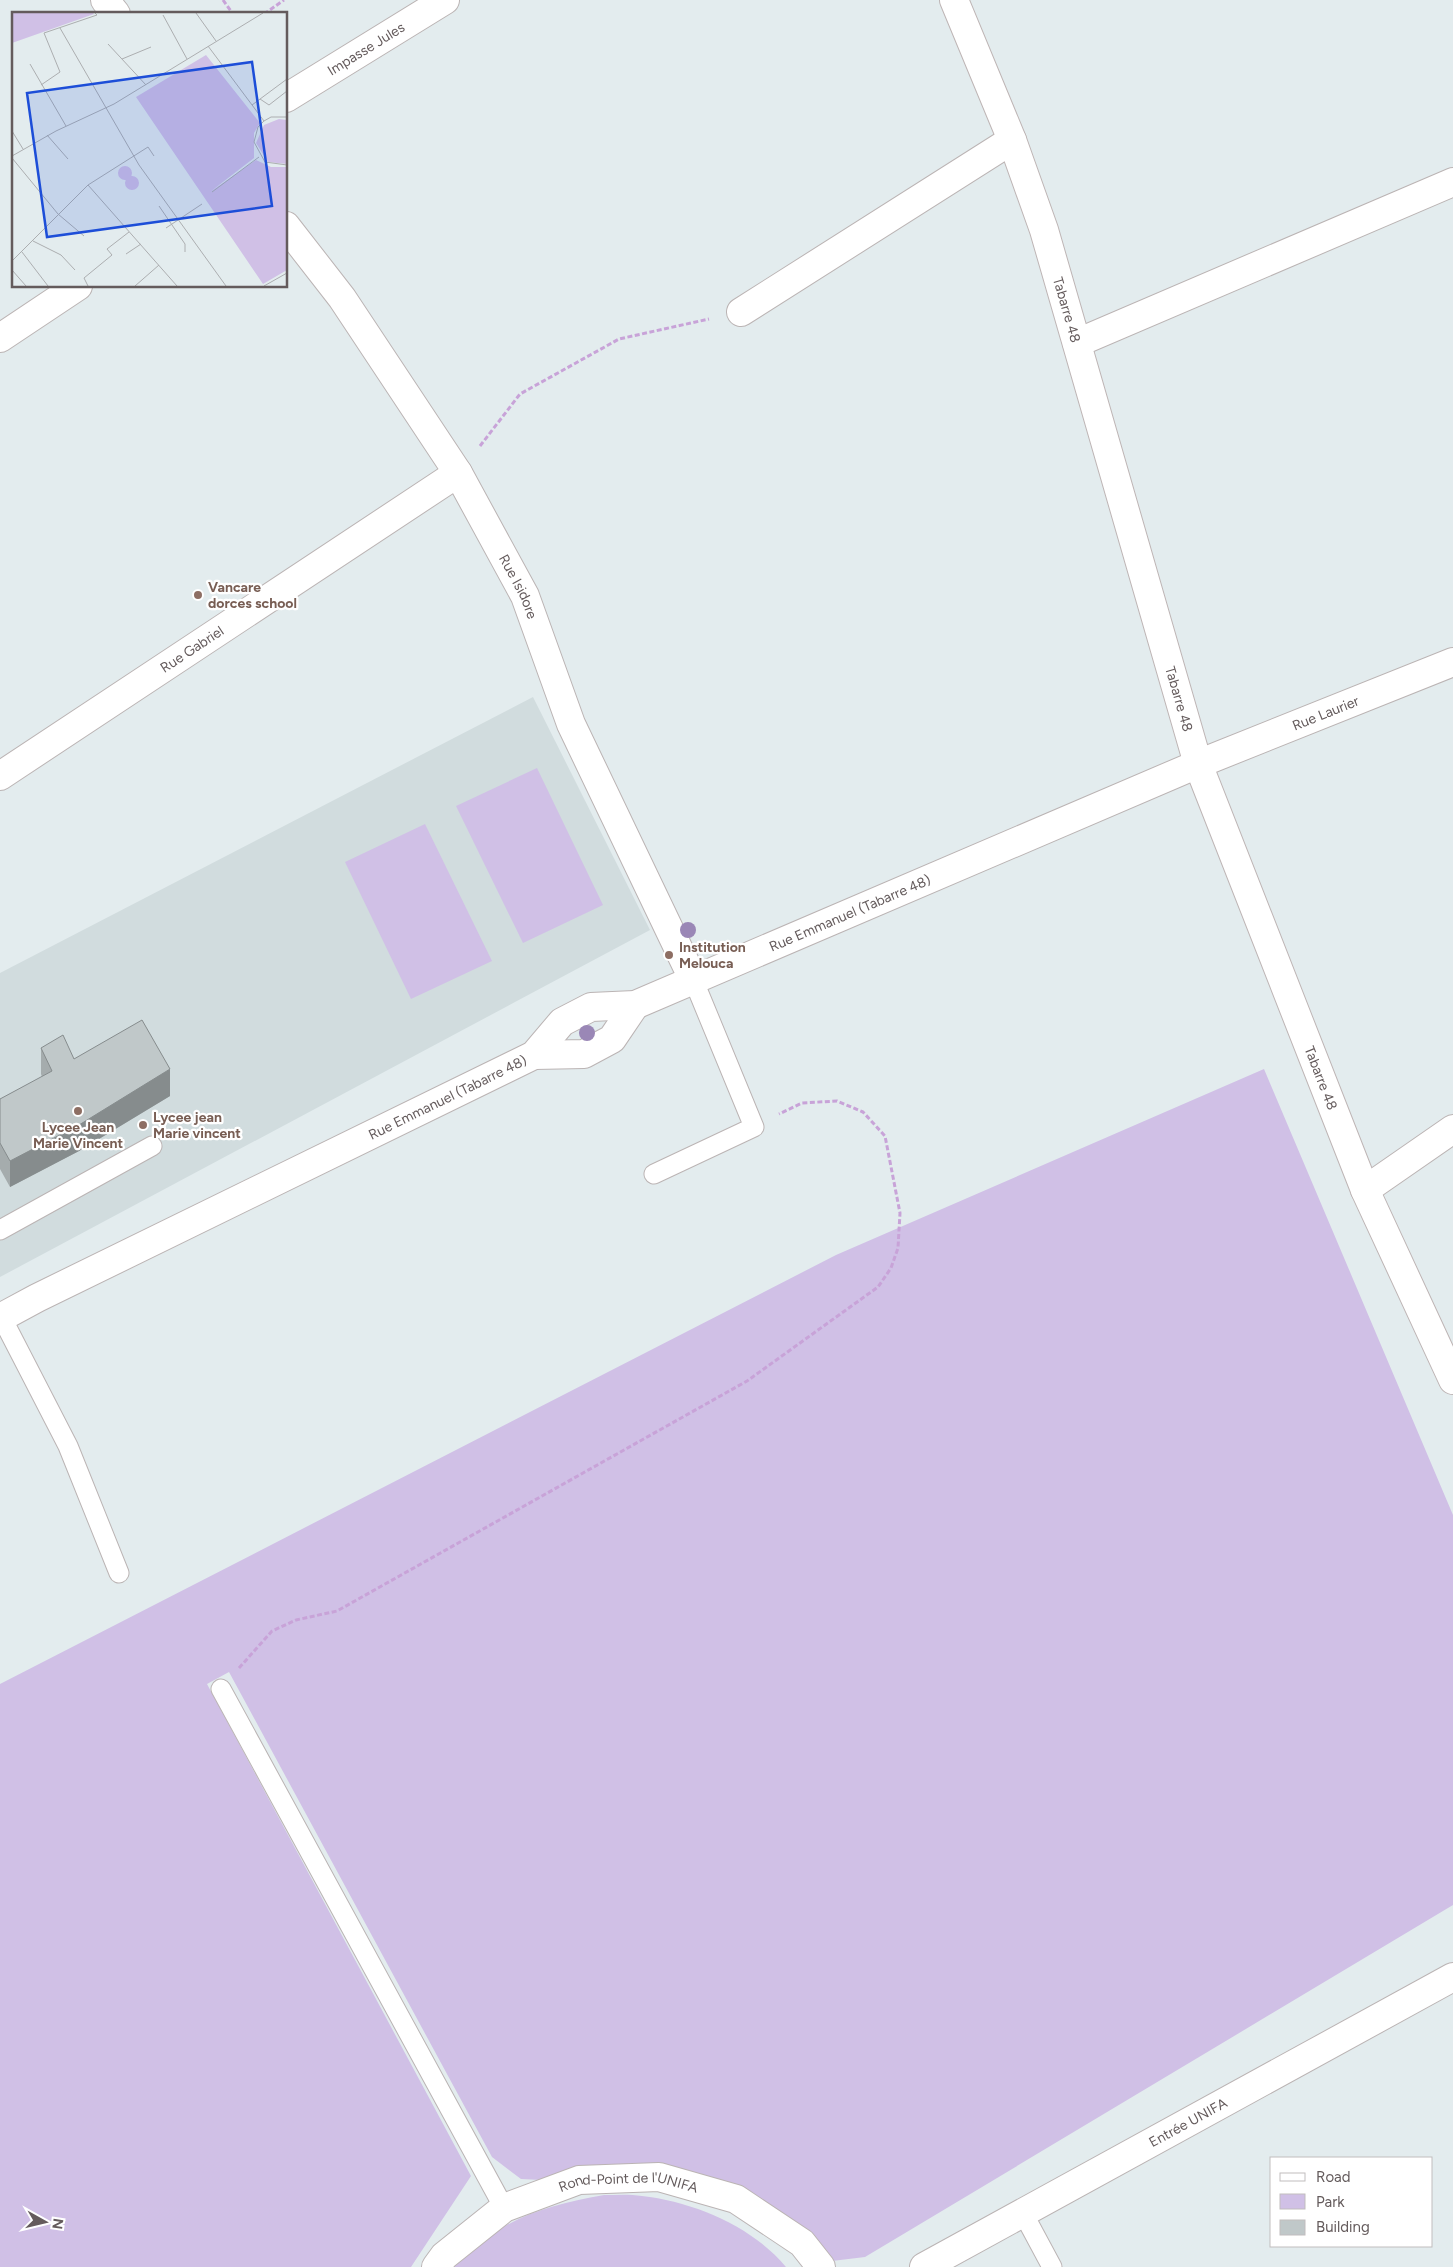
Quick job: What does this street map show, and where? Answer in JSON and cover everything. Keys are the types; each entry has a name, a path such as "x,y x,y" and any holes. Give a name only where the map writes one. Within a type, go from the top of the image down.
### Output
{"street":[{"path":"105,0 114,12"},
{"name":"Impasse Jules","path":"288,97 445,0"},
{"name":"Tabarre 48","path":"954,0 1012,140 1044,230 1198,764 1365,1190 1453,1380"},
{"path":"742,312 1012,140"},
{"path":"1077,342 1453,182"},
{"name":"Rue Isidore","path":"288,229 342,298 458,473 524,596 571,724 693,979"},
{"path":"0,338 75,288"},
{"name":"Rue Gabriel","path":"0,776 458,473"},
{"name":"Rue Laurier","path":"1198,764 1453,662"},
{"name":"Rue Emmanuel (Tabarre 48)","path":"1,1316 534,1055 562,1022 591,1006 635,1005 1198,764"},
{"path":"534,1055 584,1054 612,1039 635,1005"},
{"path":"1365,1190 1453,1129"},
{"name":"Entrée UNIFA","path":"924,2267 1453,1977"},
{"name":"Rond-Point de l'UNIFA","path":"436,2267 444,2256 504,2208 579,2180 659,2177 736,2198 802,2243 821,2267"}],"lane":[{"path":"654,1174 754,1127 693,979"},
{"path":"0,1230 152,1146"},
{"path":"1,1316 68,1446 119,1573"},
{"path":"220,1689 504,2208"},
{"path":"1023,2213 1052,2267"}],"path":[{"path":"223,0 232,12"},
{"path":"267,12 284,0"},
{"path":"458,473 520,394 619,338 742,312"},
{"path":"220,1689 272,1631 296,1620 336,1611 747,1380 878,1287 892,1268 898,1248 900,1213 886,1136 863,1112 838,1102 802,1104 754,1127"}],"shaded area":[{"name":"Lycee jean Marie vincent","path":"533,697 650,930 0,1277 0,973"}],"green space":[{"path":"537,768 603,905 523,943 456,806"},
{"path":"425,824 492,961 411,999 345,862"},
{"path":"1264,1069 1453,1515 1453,1905 865,2257 832,2261 746,2190 521,2179 492,2157 229,1672 207,1684 471,2176 411,2267 0,2267 0,1684 836,1255"},
{"path":"604,2195 633,2195 662,2199 701,2210 721,2218 756,2239 786,2267 453,2267 487,2237 504,2226 541,2210"}],"building":[{"path":"142,1020 170,1069 79,1125 10,1161 0,1143 0,1099 52,1071 41,1048 63,1035 74,1059"}],"place":[{"name":"Vancare dorces school","path":"198,595"},
{"name":"Institution Melouca","path":"669,955"},
{"name":"Lycee Jean Marie Vincent","path":"78,1111"},
{"name":"Lycee jean Marie vincent","path":"143,1125"}]}
